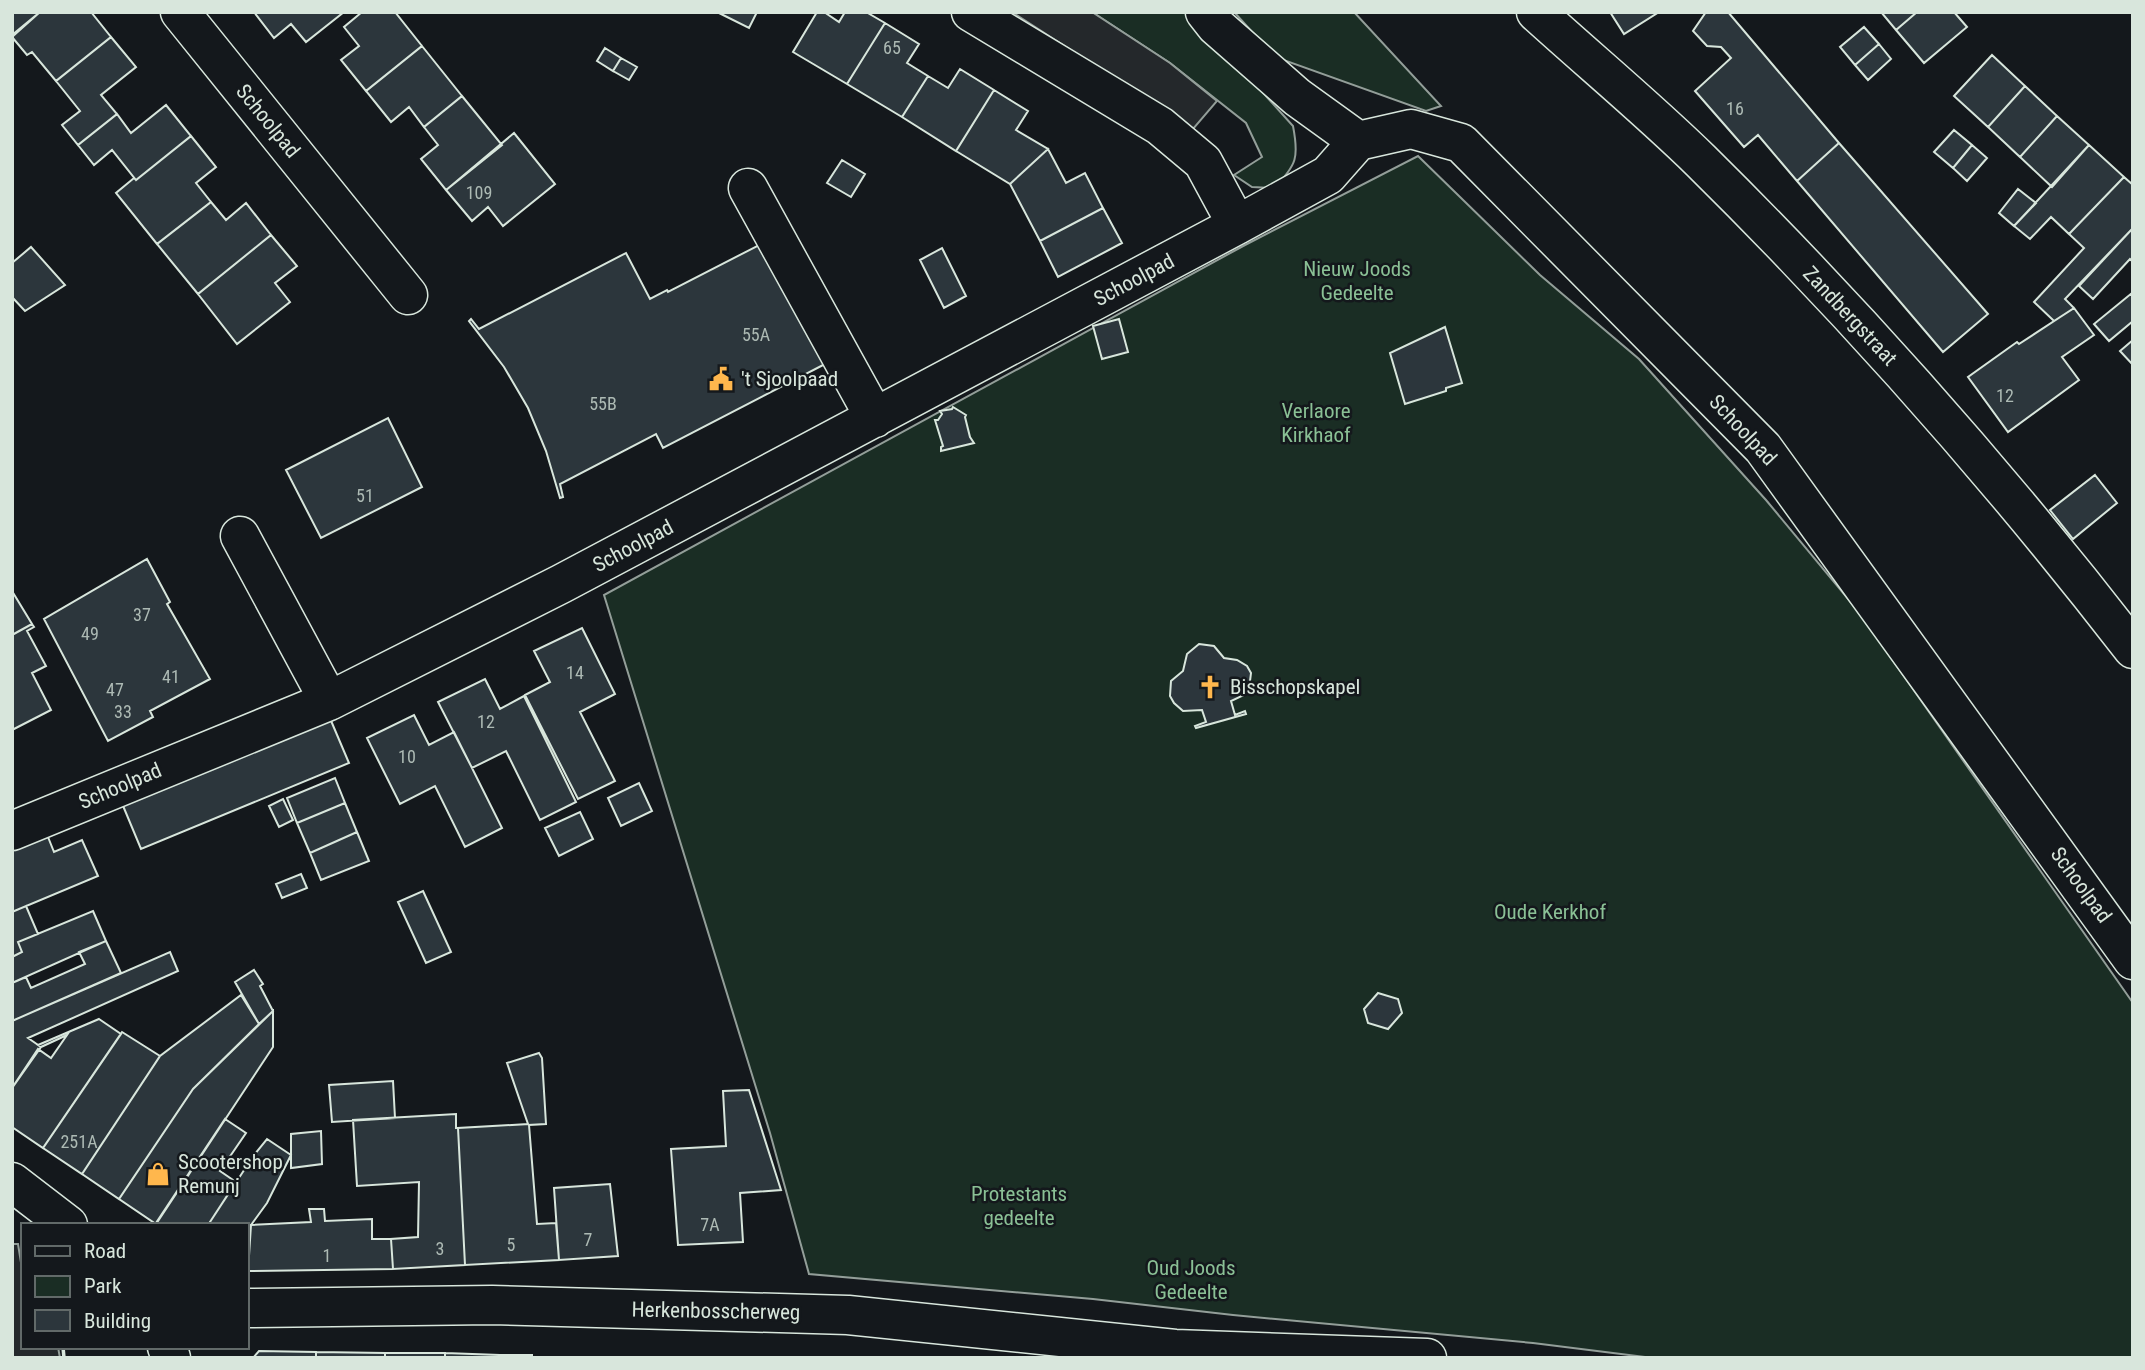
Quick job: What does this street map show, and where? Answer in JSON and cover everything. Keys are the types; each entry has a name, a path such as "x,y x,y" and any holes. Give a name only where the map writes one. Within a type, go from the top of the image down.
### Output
{"street":[{"name":"Schoolpad","path":"180,12 408,295"},
{"path":"971,12 1160,126 1203,162 1237,225"},
{"path":"1205,12 1216,26 1297,97 1357,141"},
{"name":"Zandbergstraat","path":"1536,12 1700,160 1863,327 1995,477 2133,649"},
{"name":"Schoolpad","path":"12,831 329,701 561,584 1237,225 1328,175 1357,141 1410,129 1461,143 1763,448 2133,960"},
{"path":"748,188 875,418"},
{"path":"240,536 329,701"},
{"path":"12,1182 65,1223"},
{"name":"Herkenbosscherweg","path":"248,1308 492,1305 848,1315 1176,1353 1427,1358"}],"green space":[{"path":"1092,12 1190,12 1293,126 1296,153 1292,166 1282,180 1274,188 1252,187 1234,175 1262,157 1246,123 1170,63"},
{"path":"1234,12 1354,12 1441,106 1426,111 1275,57"},
{"name":"Oude Kerkhof","path":"1418,156 1540,275 1639,359 1766,500 1859,612 2133,1003 2133,1358 1653,1358 1533,1343 1093,1299 809,1274 770,1133 604,595 1245,245"}],"shaded area":[{"path":"1012,12 1092,12 1170,63 1217,101 1193,129"},
{"path":"12,1244 18,1244 21,1263 21,1349 58,1349 60,1358 12,1358"}],"building":[{"path":"12,12 40,12 12,35"},
{"path":"40,12 91,12 111,37 56,81 32,52 27,55 12,37"},
{"path":"254,12 344,12 306,42 291,24 274,38"},
{"path":"362,12 395,12 422,46 366,91 341,60 359,46 344,27"},
{"path":"717,12 757,12 749,28"},
{"path":"817,12 824,12 839,22 845,12 866,12 885,23 847,84 793,52"},
{"path":"1610,12 1659,12 1624,34"},
{"path":"1706,12 1728,12 1839,143 1797,181 1758,135 1744,147 1695,91 1731,58 1721,47 1707,46 1693,31"},
{"path":"1881,12 1917,12 1896,30"},
{"path":"1917,12 1954,12 1967,27 1924,63 1896,30"},
{"path":"885,23 919,44 907,63 928,76 902,117 847,84"},
{"path":"1864,27 1879,44 1855,65 1840,47"},
{"path":"111,37 136,67 101,95 117,114 78,145 62,125 80,111 56,81"},
{"path":"1879,44 1891,59 1868,80 1855,65"},
{"path":"422,46 462,96 424,127 409,107 391,122 366,91"},
{"path":"605,48 621,58 613,71 597,61"},
{"path":"1992,55 2025,86 1988,127 1954,96"},
{"path":"621,58 637,67 629,80 613,71"},
{"path":"960,69 994,90 956,151 902,117 928,76 948,88"},
{"path":"2025,86 2057,116 2020,157 1988,127"},
{"path":"994,90 1028,111 1016,130 1048,149 1010,184 956,151"},
{"path":"462,96 502,145 446,190 421,159 438,145 424,127"},
{"path":"166,105 191,136 136,180 112,150 94,165 78,145 117,114 131,133"},
{"path":"2057,116 2089,145 2052,187 2020,157"},
{"path":"1954,130 1972,145 1953,168 1934,152"},
{"path":"514,133 555,184 503,226 488,207 472,221 446,190"},
{"path":"191,136 216,167 196,183 211,202 157,244 116,193"},
{"path":"1839,143 1988,314 1943,352 1797,181"},
{"path":"1972,145 1987,158 1967,181 1953,168"},
{"path":"2089,145 2124,177 2069,234 2051,217 2030,239 2014,226"},
{"path":"1048,149 1066,183 1085,173 1103,208 1040,241 1010,184"},
{"path":"842,160 865,174 851,197 827,183"},
{"path":"2124,177 2133,185 2133,228 2065,299 2074,308 2054,321 2034,302 2084,248 2069,234"},
{"path":"2018,189 2036,203 2014,226 1999,213"},
{"path":"211,202 226,220 246,203 271,235 198,294 157,244"},
{"path":"1103,208 1122,243 1058,277 1040,241"},
{"path":"2133,228 2133,262 2130,259 2093,299 2079,286"},
{"path":"271,235 297,266 275,283 290,302 237,344 198,294"},
{"path":"765,242 827,363 663,448 656,434 560,484 563,497 560,498 546,451 528,408 504,367 469,321 471,319 479,329 626,253 650,299"},
{"path":"31,247 65,285 25,311 12,297 12,263"},
{"path":"942,248 966,296 944,308 920,260"},
{"path":"2132,293 2133,321 2109,341 2094,324"},
{"path":"2074,308 2094,335 2062,357 2079,380 2008,432 1968,377 2017,342 2019,344"},
{"path":"1119,319 1128,352 1102,359 1093,326"},
{"path":"1445,327 1462,383 1405,404 1390,353"},
{"path":"2133,340 2133,365 2120,351"},
{"path":"953,407 966,415 970,437 974,443 941,451 943,446 935,420 942,414 940,411"},
{"path":"388,418 422,487 321,538 286,470"},
{"path":"2095,475 2117,503 2073,539 2050,510"},
{"path":"147,559 170,602 167,604 210,679 150,711 153,717 108,741 44,619"},
{"path":"12,591 32,624 12,635"},
{"path":"32,624 34,627 27,631 46,666 32,673 51,710 12,730 12,635"},
{"path":"582,628 615,694 580,712 615,781 578,799 525,695 550,682 534,651"},
{"name":"Bisschopskapel","path":"1199,644 1214,646 1224,658 1237,660 1247,666 1251,673 1249,689 1244,695 1231,701 1235,715 1245,711 1246,714 1196,728 1195,726 1206,722 1202,710 1183,711 1174,703 1170,696 1171,681 1183,671 1187,654"},
{"path":"485,679 500,709 524,696 576,802 540,820 506,751 472,768 438,702"},
{"path":"414,715 429,745 454,732 502,828 465,847 435,786 400,804 367,738"},
{"path":"329,716 349,763 141,849 121,801"},
{"path":"335,778 345,803 297,823 287,798"},
{"path":"639,783 652,811 621,826 608,798"},
{"path":"283,799 293,820 279,827 269,806"},
{"path":"345,803 357,832 310,853 297,823"},
{"path":"580,812 593,839 559,856 545,828"},
{"path":"46,832 54,852 82,840 98,876 12,912 12,846"},
{"path":"357,832 369,861 321,880 310,853"},
{"path":"301,874 307,888 282,898 276,884"},
{"path":"423,891 451,952 426,963 398,902"},
{"path":"26,906 38,934 18,942 22,952 12,957 12,912"},
{"path":"93,911 106,941 12,983 12,957 22,952 18,942"},
{"path":"106,941 121,973 12,1021 12,983 26,977 31,988 85,964 79,952"},
{"path":"170,952 178,971 28,1038 41,1047 12,1088 12,1021"},
{"path":"254,970 263,984 260,986 273,1011 259,1024 235,982"},
{"path":"1378,993 1398,999 1402,1013 1388,1029 1368,1023 1364,1009"},
{"path":"241,995 259,1024 193,1089 119,1199 82,1174 160,1056"},
{"path":"273,1011 273,1047 155,1223 119,1199 193,1089"},
{"path":"99,1019 121,1034 43,1148 12,1127 12,1088 38,1049 51,1058 67,1035 41,1047 38,1045"},
{"path":"122,1032 160,1056 82,1174 43,1148"},
{"path":"539,1053 542,1058 546,1124 529,1125 537,1224 556,1223 559,1260 465,1265 458,1128 528,1124 507,1063"},
{"path":"393,1081 395,1118 332,1122 329,1085"},
{"path":"749,1090 781,1190 740,1193 743,1242 678,1245 671,1149 726,1146 723,1091"},
{"path":"456,1114 465,1265 393,1269 391,1239 418,1237 419,1182 357,1186 353,1120"},
{"path":"225,1119 246,1133 220,1171 236,1182 209,1223 156,1223"},
{"path":"321,1131 322,1164 291,1168 291,1134"},
{"path":"267,1139 291,1155 267,1203 251,1225 248,1271 248,1223 209,1223"},
{"path":"610,1184 618,1256 559,1260 554,1188"},
{"path":"309,1209 324,1209 325,1221 372,1219 372,1239 391,1239 393,1269 248,1271 251,1225 311,1222"},
{"path":"259,1351 316,1352 316,1358 253,1358"},
{"path":"316,1352 385,1353 385,1358 316,1358"},
{"path":"385,1353 445,1353 445,1358 385,1358"},
{"path":"445,1353 499,1355 499,1358 445,1358"},
{"path":"499,1355 532,1355 532,1358 499,1358"}],"wall":[{"path":"63,1349 64,1358"}],"place":[{"name":"'t Sjoolpaad","path":"721,379"},
{"name":"Bisschopskapel","path":"1210,687"},
{"name":"Scootershop Remunj","path":"158,1174"}],"park label":[{"name":"Nieuw Joods Gedeelte","path":"1357,281"},
{"name":"Verlaore Kirkhaof","path":"1316,423"},
{"name":"Protestants gedeelte","path":"1019,1206"},
{"name":"Oud Joods Gedeelte","path":"1191,1280"}]}
